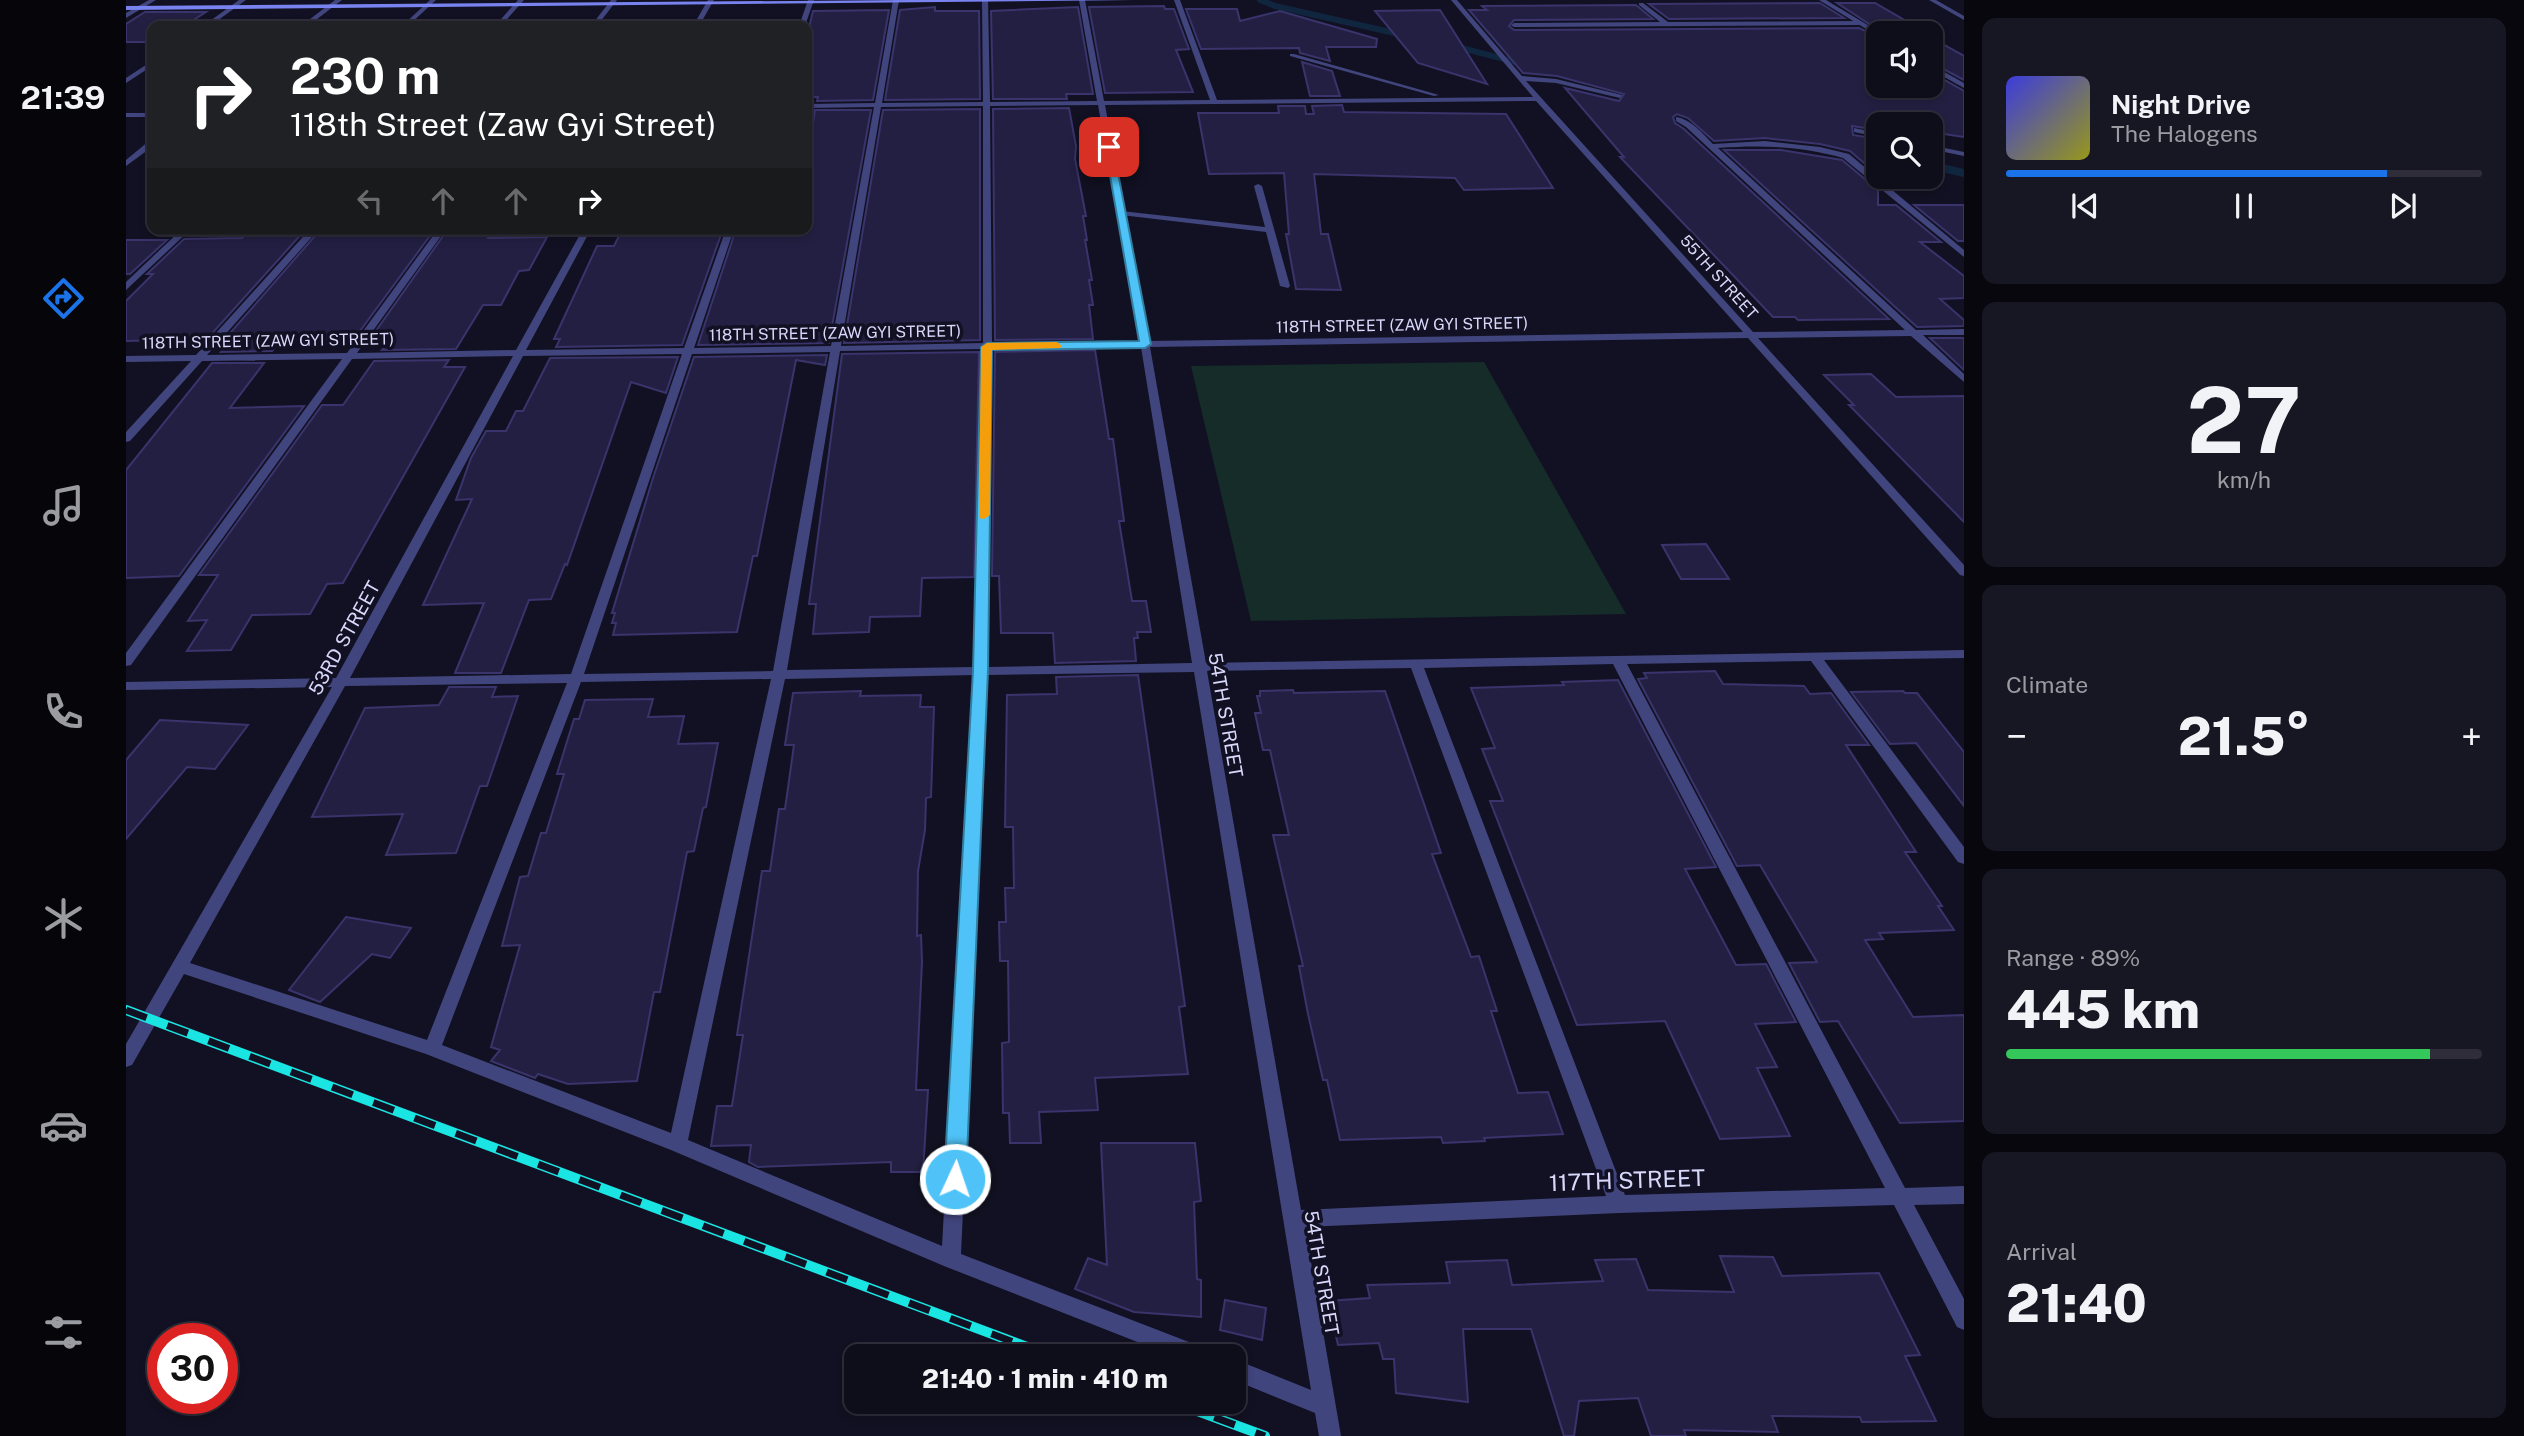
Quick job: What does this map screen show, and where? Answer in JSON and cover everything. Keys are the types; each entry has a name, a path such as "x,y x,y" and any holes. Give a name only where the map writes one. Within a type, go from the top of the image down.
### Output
{"main road":[{"path":"126,8 519,2 1130,0"}],"street":[{"path":"126,16 153,0"},
{"path":"212,21 243,0"},
{"path":"311,21 339,0"},
{"path":"951,1259 981,671 987,347 988,104 985,0"},
{"name":"54TH STREET","path":"1082,0 1145,344 1330,1436"},
{"path":"1177,0 1214,102"},
{"name":"55TH STREET","path":"1454,0 1538,99 1964,572"},
{"path":"1822,0 1866,27"},
{"path":"1932,0 1964,18"},
{"path":"804,21 811,1"},
{"path":"678,1144 779,675 896,1"},
{"path":"502,21 519,2"},
{"path":"598,21 613,2"},
{"path":"699,21 710,2"},
{"path":"411,21 431,3"},
{"path":"1641,4 1666,24"},
{"path":"1514,25 1860,23"},
{"path":"1292,55 1453,100"},
{"path":"126,82 147,67"},
{"path":"1943,74 1964,86"},
{"path":"1520,78 1556,81 1620,96"},
{"path":"812,106 1538,99"},
{"path":"126,115 147,115"},
{"path":"1679,119 1685,121 1964,379"},
{"path":"1857,130 1866,132"},
{"path":"1710,146 1765,143 1820,149 1846,156 1964,254"},
{"path":"126,164 147,147"},
{"path":"1943,149 1964,154"},
{"path":"1258,186 1285,286"},
{"path":"1121,213 1270,230"},
{"path":"126,287 181,235"},
{"path":"126,439 310,235"},
{"path":"126,662 438,235"},
{"name":"53RD STREET","path":"126,1060 340,684 584,235"},
{"path":"432,1049 576,678 728,235"},
{"name":"118TH STREET (ZAW GYI STREET)","path":"126,359 1964,332"},
{"path":"126,686 1964,654"},
{"path":"1815,657 1964,858"},
{"path":"1618,660 1964,1320"},
{"path":"1416,664 1619,1203"},
{"path":"179,967 432,1049 678,1144 951,1259 1168,1344"},
{"name":"117TH STREET","path":"1292,1219 1619,1203 1964,1195"},
{"path":"1246,1375 1325,1406"}],"green space":[{"path":"1484,362 1626,614 1251,621 1191,366"}],"building":[{"path":"1820,3 1844,18 1669,19 1649,4"},
{"path":"1837,3 1875,3 1906,21 1866,21"},
{"path":"1636,5 1653,19 1514,20 1509,26 1514,30 1859,28 1866,31 1866,98 1943,98 1943,79 1964,91 1964,137 1943,134 1943,112 1866,112 1866,128 1852,126 1853,135 1866,137 1866,165 1850,151 1820,144 1765,138 1714,141 1688,118 1677,114 1673,117 1675,123 1889,319 1798,320 1795,317 1773,317 1620,157 1624,157 1565,88 1619,101 1624,94 1557,76 1523,73 1469,10 1487,10 1482,6"},
{"path":"1164,6 1165,9 1174,9 1189,49 1176,50 1193,92 1105,93 1089,7"},
{"path":"935,7 935,11 979,11 980,99 885,100 900,10"},
{"path":"1078,7 1093,94 1066,94 1067,99 993,99 991,11"},
{"path":"1186,9 1237,9 1240,21 1280,11 1377,39 1376,47 1326,47 1330,61 1300,53 1299,48 1201,49"},
{"path":"889,10 873,100 817,101 818,97 812,97 811,21 813,11"},
{"path":"1440,10 1487,84 1418,63 1375,11"},
{"path":"145,12 206,12 192,21 147,21 147,42 126,42 126,24"},
{"path":"1943,44 1964,56 1964,80 1943,69"},
{"path":"1302,62 1332,71 1340,96 1310,96"},
{"path":"1342,105 1344,112 1506,114 1553,188 1464,190 1455,178 1314,174 1321,234 1328,234 1341,290 1296,289 1286,234 1289,234 1284,173 1209,174 1198,113 1279,113 1278,106 1305,106 1306,114 1314,114 1312,106"},
{"path":"1069,108 1086,216 1083,216 1092,280 1089,280 1093,305 1089,305 1093,339 995,340 993,109"},
{"path":"980,109 980,340 844,343 883,110"},
{"path":"815,110 871,110 829,343 698,345 734,235 812,235 812,131"},
{"path":"1724,150 1781,150 1842,160 1866,180 1866,189 1878,190 1878,205 1896,205 1941,242 1920,242 1964,276 1964,298 1940,299 1964,320 1964,326 1917,327"},
{"path":"1914,205 1964,205 1964,241 1958,241"},
{"path":"245,235 301,235 207,339 126,341 126,301 153,274 147,274 184,239 242,238"},
{"path":"316,235 431,235 354,339 281,340 272,351 221,352 232,339 225,339"},
{"path":"444,235 490,235 488,238 547,237 529,270 519,271 501,305 483,305 456,349 382,350 387,344 366,345"},
{"path":"721,235 682,345 556,347 560,339 554,339 597,246 614,246 619,236"},
{"path":"126,240 167,240 130,274 126,274"},
{"path":"1930,338 1964,338 1964,370"},
{"path":"1095,350 1109,439 1113,439 1124,521 1119,521 1132,601 1146,601 1151,632 1137,632 1138,638 1134,638 1136,661 1055,663 1053,633 1001,633 999,576 992,576 995,352"},
{"path":"979,352 974,577 922,578 920,616 870,617 869,632 813,634 816,604 809,604 842,354"},
{"path":"827,355 825,365 796,360 757,556 753,556 737,632 613,635 616,623 612,623 615,613 612,613 653,478 694,357"},
{"path":"678,357 666,393 631,382 567,565 565,564 551,599 529,600 501,673 455,673 484,603 423,605 472,499 456,500 471,458 486,431 506,431 516,411 523,411 550,358"},
{"path":"449,360 444,367 465,367 343,583 327,584 310,614 252,615 231,650 187,651 207,620 188,621 218,575 199,575 322,405 343,405 374,361"},
{"path":"212,363 264,363 230,408 304,406 179,576 126,578 126,470"},
{"path":"1871,374 1896,397 1964,396 1964,522 1849,405 1854,405 1824,375"},
{"path":"1706,544 1729,579 1681,579 1662,545"},
{"path":"1715,671 1723,684 1804,686 1810,694 1831,693 1869,745 1846,745 1916,852 1905,852 1942,906 1938,906 1954,930 1879,933 1883,939 1865,940 1913,1017 1964,1015 1964,1121 1900,1123 1838,1021 1820,1022 1789,963 1817,962 1760,865 1737,866 1638,679 1647,678 1644,673"},
{"path":"1138,675 1185,1006 1179,1007 1188,1074 1095,1078 1098,1110 1039,1112 1041,1143 1010,1143 1009,1113 1003,1113 1002,1043 1009,1042 1008,961 1000,961 999,922 1006,922 1005,888 1014,888 1013,827 1005,827 1007,695 1057,694 1056,677"},
{"path":"1618,680 1716,867 1685,869 1736,965 1766,964 1796,1022 1755,1024 1777,1067 1757,1068 1790,1136 1720,1139 1665,1021 1577,1025 1490,801 1503,801 1482,749 1495,748 1471,688"},
{"path":"449,687 496,687 492,697 518,696 487,786 480,786 456,853 386,855 403,814 312,817 365,708 439,705"},
{"path":"1293,690 1294,693 1385,691 1441,853 1432,854 1471,957 1479,956 1497,1011 1491,1011 1518,1093 1548,1092 1563,1134 1443,1143 1441,1137 1340,1140 1327,1080 1323,1080 1308,1014 1299,966 1303,966 1273,835 1289,835 1270,750 1263,750 1255,713 1261,713 1257,696 1260,696 1260,691"},
{"path":"861,691 860,696 921,695 920,707 934,707 931,797 926,798 925,830 918,871 917,936 921,935 922,962 916,1090 928,1090 923,1172 891,1172 891,1162 758,1167 749,1162 751,1145 711,1146 717,1106 732,1106 743,1035 737,1035 762,871 770,871 779,809 785,809 794,745 785,745 793,693"},
{"path":"1851,692 1917,693 1964,752 1964,806 1916,743 1890,744"},
{"path":"653,699 648,717 684,716 678,744 718,743 706,807 703,808 694,851 687,852 660,992 654,992 637,1081 568,1084 538,1074 535,1078 491,1061 500,1050 491,1047 520,945 502,946 520,877 528,876 541,833 546,833 564,774 557,774 574,719 579,719 585,700"},
{"path":"160,720 248,725 215,769 187,767 126,839 126,760"},
{"path":"346,917 411,928 390,958 372,954 320,1002 289,990"},
{"path":"1101,1143 1195,1143 1201,1201 1194,1202 1197,1279 1201,1280 1201,1317 1134,1312 1075,1289 1088,1258 1107,1265"},
{"path":"1720,1256 1773,1257 1782,1276 1879,1273 1920,1355 1905,1356 1936,1421 1862,1422 1860,1417 1772,1416 1778,1432 1684,1430 1686,1436 1651,1436 1638,1398 1579,1401 1574,1436 1564,1436 1531,1329 1463,1329 1468,1402 1396,1393 1394,1359 1383,1359 1379,1343 1338,1345 1328,1301 1370,1298 1367,1285 1450,1283 1446,1262 1507,1260 1512,1285 1603,1281 1595,1260 1636,1259 1648,1290 1734,1292"},
{"path":"1225,1300 1266,1308 1262,1340 1220,1330"}],"waterway":[{"path":"1260,0 1275,6 1408,36"},
{"path":"1450,45 1527,65"},
{"path":"1943,168 1964,173"}],"railway":[{"path":"126,1010 1019,1344"},
{"path":"1205,1414 1265,1436"}],"slow traffic":[{"path":"984,515 987,347 1057,346"}],"route":[{"path":"955,1179 981,671 987,347 1145,344 1109,147"}]}
